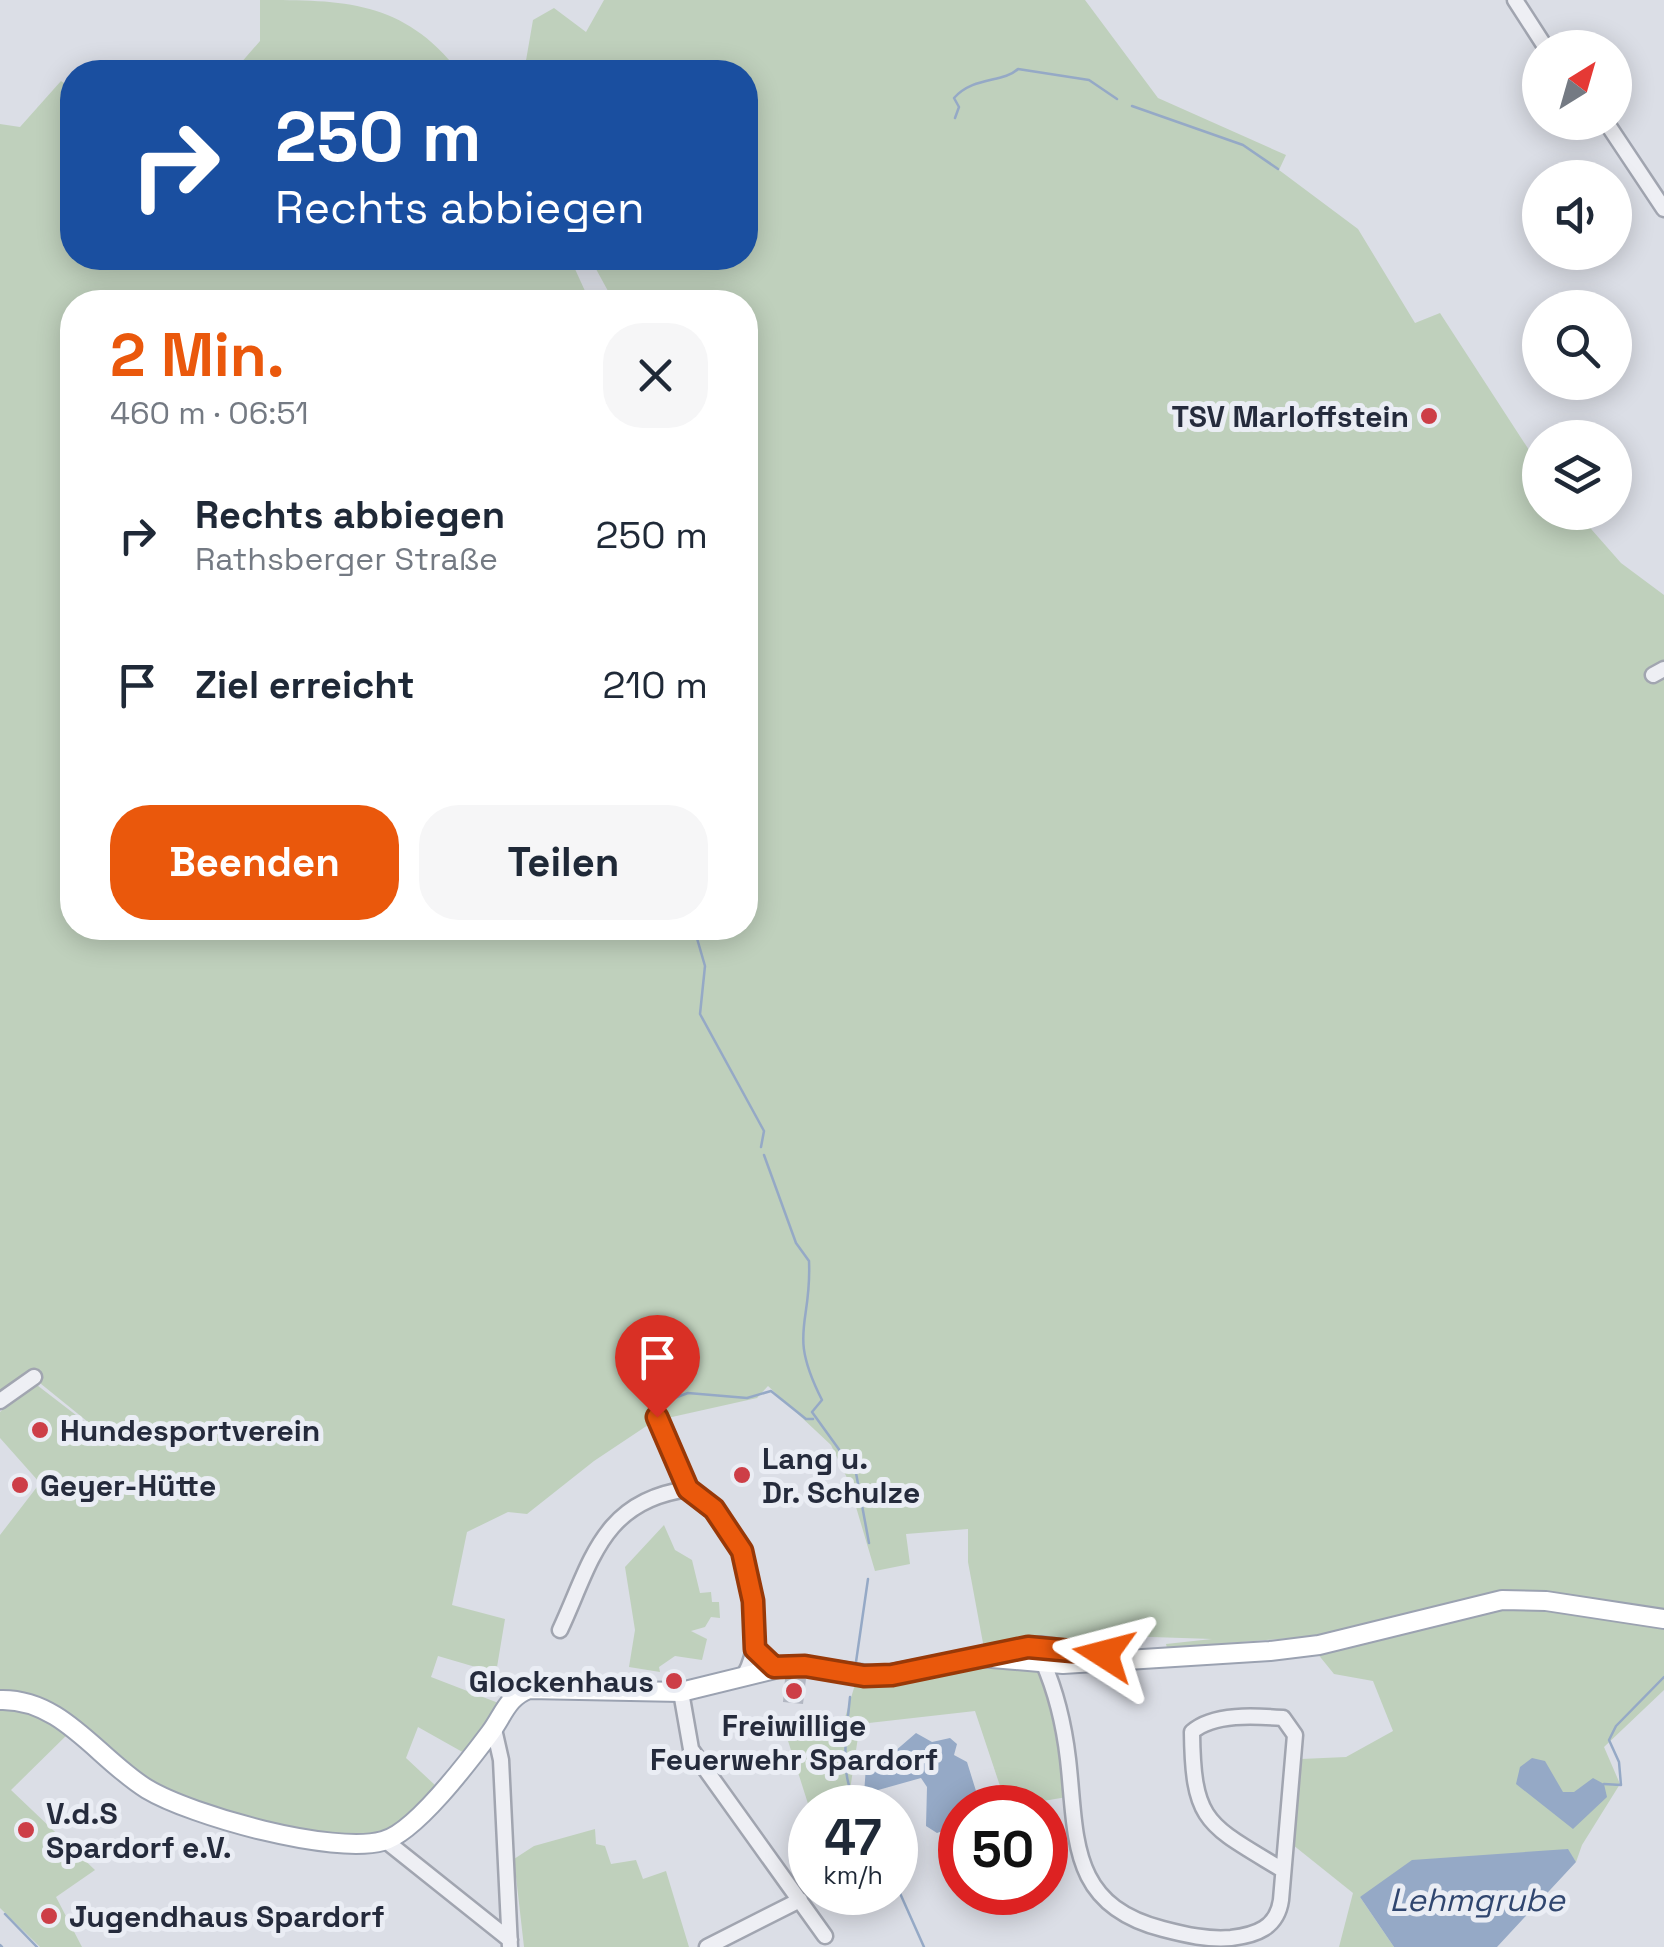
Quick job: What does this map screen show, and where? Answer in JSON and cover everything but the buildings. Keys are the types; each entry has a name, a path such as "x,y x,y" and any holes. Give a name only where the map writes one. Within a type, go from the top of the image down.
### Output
{"main road":[{"path":"0,1700 22,1700 50,1712 121,1770 168,1800 266,1830 348,1845 386,1841 423,1811 494,1728 510,1700 529,1689 681,1692 774,1667 878,1676 1028,1647 1054,1655 1226,1655 1319,1645 1502,1600 1546,1601 1664,1620"}],"street":[{"path":"1515,0 1534,30"},
{"path":"1618,140 1664,208"},
{"path":"0,1401 34,1377"},
{"path":"657,1417 688,1489 714,1509 742,1551 753,1601 755,1649 746,1674"},
{"path":"560,1630 583,1569 608,1531 649,1499 688,1489"},
{"path":"755,1649 774,1667"},
{"path":"1054,1655 1074,1839 1084,1871 1102,1897 1149,1926 1198,1937 1240,1937 1258,1932 1274,1921 1282,1900 1281,1869 1295,1734 1289,1723 1270,1717 1203,1722 1192,1732 1195,1782 1203,1814 1228,1838 1281,1869"},
{"path":"681,1692 690,1749 788,1884"},
{"path":"494,1728 501,1760 510,1943"},
{"path":"386,1841 510,1943"},
{"path":"707,1947 788,1906"},
{"path":"810,1915 825,1936"}],"green space":[{"path":"260,0 318,1 370,9 393,18 416,30 448,60 243,60 260,41"},
{"path":"604,0 1085,0 1158,98 1286,155 1279,170 1358,229 1415,323 1440,313 1522,439 1522,530 1592,530 1621,563 1664,595 1664,1690 1604,1747 1620,1784 1582,1845 1576,1862 1567,1849 1360,1897 1394,1947 1339,1947 1353,1893 1293,1845 1301,1759 1346,1757 1393,1731 1373,1681 1334,1674 1304,1637 1167,1648 1166,1644 1212,1639 1092,1635 1038,1645 1065,1785 1000,1785 975,1711 860,1724 851,1785 802,1785 782,1722 844,1721 860,1668 985,1654 968,1562 968,1529 906,1534 910,1564 875,1571 848,1480 831,1445 768,1386 757,1398 654,1421 594,1461 527,1514 508,1512 467,1532 452,1605 505,1619 496,1673 438,1656 431,1677 501,1704 466,1754 418,1727 406,1758 436,1786 399,1831 383,1840 338,1840 205,1808 161,1790 75,1727 11,1790 95,1870 56,1897 82,1947 40,1947 0,1908 0,1535 40,1483 0,1438 0,1412 33,1382 85,1422 79,1431 88,1422 30,1375 0,1394 0,124 20,127 60,82 60,270 575,270 585,290 60,290 60,940 758,940 758,290 607,290 597,270 758,270 758,60 526,60 533,20 554,8 586,32"},
{"path":"664,1525 675,1550 692,1560 700,1593 711,1592 712,1602 719,1602 720,1618 711,1617 705,1627 691,1631 707,1639 702,1660 675,1656 659,1667 660,1672 629,1667 635,1630 625,1567"},
{"path":"595,1829 596,1844 605,1846 611,1864 636,1860 643,1879 666,1871 689,1947 524,1947 514,1859 534,1846"}],"water":[{"path":"916,1733 932,1742 950,1738 957,1744 954,1755 967,1762 974,1785 938,1785 938,1833 926,1826 927,1787 921,1778 896,1785 865,1785 867,1753 894,1752"},
{"path":"1532,1758 1545,1761 1563,1792 1574,1792 1593,1778 1604,1784 1607,1797 1573,1829 1516,1784 1520,1767"},
{"name":"Lehmgrube","path":"1568,1849 1576,1862 1497,1947 1394,1947 1360,1897 1412,1860"}],"waterway":[{"path":"955,118 959,107 954,98 962,91 1018,69 1089,80 1117,99"},
{"path":"1132,106 1243,145 1278,169"},
{"path":"697,940 705,966 700,1014 764,1131 761,1147"},
{"path":"764,1155 796,1243 809,1261 803,1343 822,1400 812,1412 856,1473 869,1543"},
{"path":"658,1404 688,1393 747,1398 771,1391 806,1419 813,1419"},
{"path":"856,1662 868,1579"},
{"path":"1604,1784 1621,1785 1619,1762 1609,1740 1616,1726 1664,1677"},
{"path":"849,1785 846,1739 850,1697"},
{"path":"5,1914 37,1947"},
{"path":"910,1915 924,1947"}],"place":[{"name":"TSV Marloffstein","path":"1429,416"},
{"name":"Hundesportverein","path":"40,1430"},
{"name":"Lang u. Dr. Schulze","path":"742,1475"},
{"name":"Geyer-Hütte","path":"20,1485"},
{"name":"Glockenhaus","path":"674,1681"},
{"name":"Freiwillige Feuerwehr Spardorf","path":"794,1691"},
{"name":"V.d.S Spardorf e.V.","path":"26,1830"},
{"name":"Jugendhaus Spardorf","path":"49,1916"}],"route":[{"path":"657,1417 686,1476 688,1489 714,1509 742,1551 753,1601 755,1649 774,1667 805,1666 878,1676 1028,1647 1104,1654"}]}
